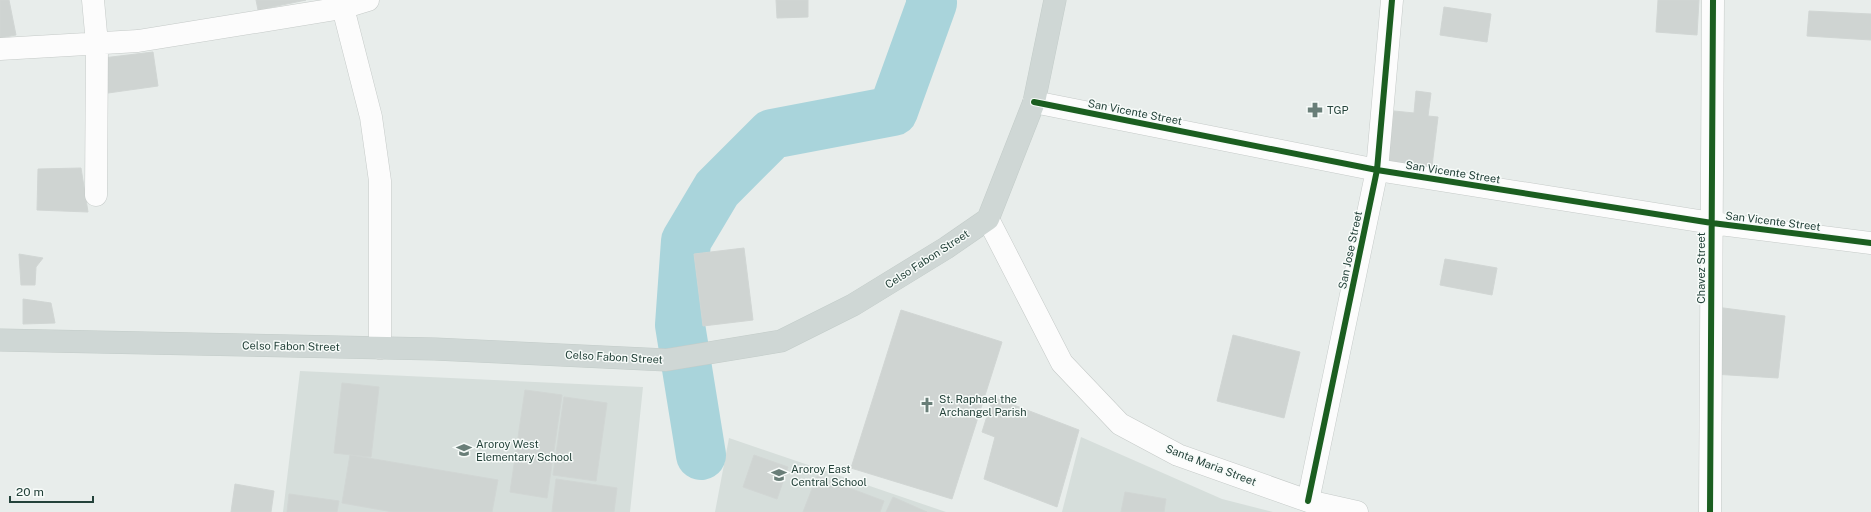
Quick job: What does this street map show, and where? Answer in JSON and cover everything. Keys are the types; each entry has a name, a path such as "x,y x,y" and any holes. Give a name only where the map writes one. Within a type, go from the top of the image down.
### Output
{"main road":[{"path":"988,219 1034,102 1055,0"},
{"name":"Celso Fabon Street","path":"0,340 498,351 666,360 782,341 853,305 946,248 988,219"}],"street":[{"path":"93,0 97,44 96,195"},
{"path":"0,49 138,41 368,0"},
{"name":"San Jose Street","path":"1308,501 1377,170 1392,0"},
{"name":"Chavez Street","path":"1710,512 1713,0"},
{"path":"341,4 371,117 380,181 380,348"},
{"name":"San Vicente Street","path":"1034,102 1377,170 1712,223 1871,243"},
{"name":"Santa Maria Street","path":"988,219 1062,363 1120,424 1178,455 1308,501 1357,512"}],"shaded area":[{"name":"Aroroy West Elementary School","path":"300,371 643,387 630,512 283,512"},
{"path":"1081,437 1222,499 1273,512 1062,512"},
{"name":"Aroroy East Central School","path":"729,438 946,512 715,512"}],"building":[{"path":"0,0 9,0 16,35 0,38"},
{"path":"256,0 306,0 258,10"},
{"path":"776,0 808,0 808,17 777,18"},
{"path":"1658,0 1699,0 1697,35 1656,32"},
{"path":"1444,7 1491,14 1487,42 1440,35"},
{"path":"1809,11 1871,14 1871,40 1807,36"},
{"path":"153,52 158,86 108,93 103,58"},
{"path":"1416,91 1431,93 1428,116 1438,117 1432,166 1388,161 1394,111 1414,113"},
{"path":"81,168 88,212 37,210 38,169"},
{"path":"744,248 753,320 703,326 694,254"},
{"path":"19,254 43,258 36,267 35,285 21,285"},
{"path":"1445,259 1497,268 1492,295 1440,285"},
{"path":"23,299 51,303 55,323 23,324"},
{"path":"1716,307 1785,316 1778,378 1713,374"},
{"name":"St. Raphael the Archangel Parish","path":"901,310 1002,342 952,499 851,468"},
{"path":"1233,335 1300,352 1284,418 1217,401"},
{"path":"342,383 379,387 371,457 334,453"},
{"path":"525,390 562,395 547,498 510,492"},
{"path":"564,397 607,403 596,481 553,475"},
{"path":"993,397 1079,430 1057,507 984,479 995,437 982,432"},
{"path":"350,455 498,480 492,512 393,512 342,503"},
{"path":"754,455 788,467 777,499 743,487"},
{"path":"817,476 884,501 880,512 803,512"},
{"path":"556,479 617,488 614,512 552,512"},
{"path":"235,484 274,491 271,512 231,512"},
{"path":"1125,492 1166,499 1164,512 1121,512"},
{"path":"289,494 339,501 337,512 287,512"},
{"path":"893,497 927,512 886,512"}],"waterway":[{"path":"701,455 680,325 686,241 717,189 772,134 893,111 932,3 931,0"}],"cycle path":[{"path":"1308,501 1377,170 1392,0"},
{"path":"1710,512 1713,0"},
{"path":"1034,102 1377,170 1712,223 1871,243"}],"place":[{"name":"TGP","path":"1315,110"},
{"name":"St. Raphael the Archangel Parish","path":"927,405"},
{"name":"Aroroy West Elementary School","path":"464,450"},
{"name":"Aroroy East Central School","path":"779,475"}]}
